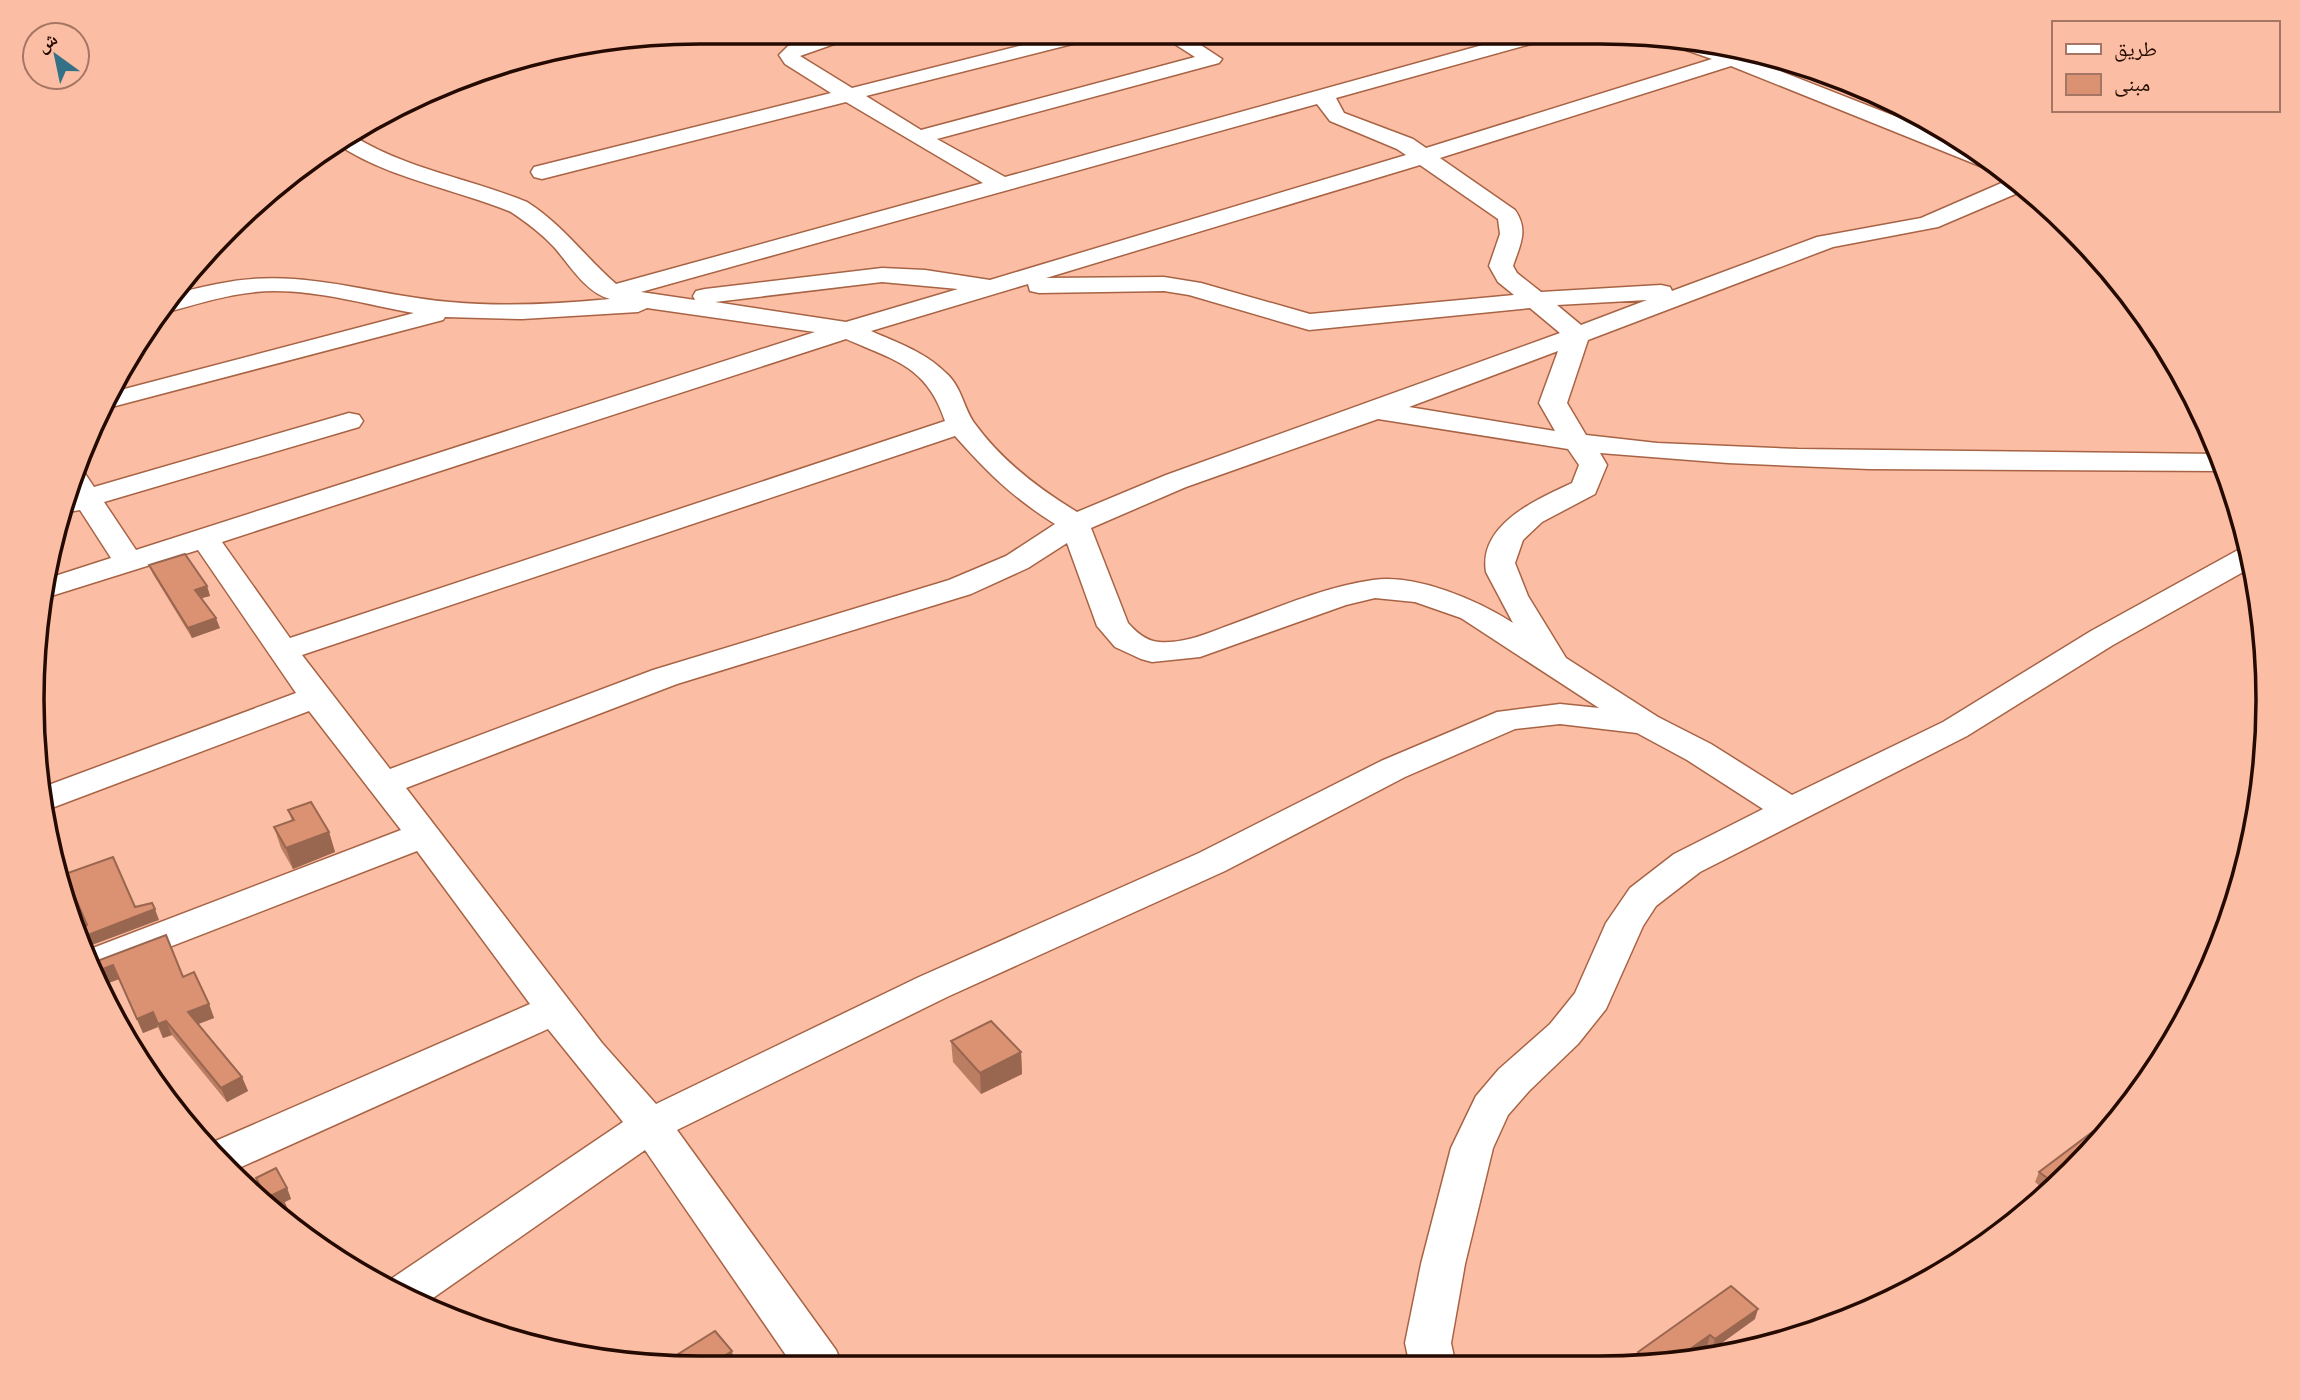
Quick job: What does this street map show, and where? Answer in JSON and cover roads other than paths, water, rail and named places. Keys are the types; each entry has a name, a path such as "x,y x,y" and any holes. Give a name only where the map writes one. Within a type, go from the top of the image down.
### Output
{"street":[{"path":"813,44 789,55 792,60 845,95 1003,185"},
{"path":"542,172 1049,44"},
{"path":"918,137 1212,59 1186,44"},
{"path":"611,292 1509,44"},
{"path":"1717,54 1954,148"},
{"path":"54,587 847,330 996,287 1731,59"},
{"path":"1325,95 1329,108 1337,117 1392,137 1507,215 1513,224 1513,233 1501,266 1507,277 1577,334"},
{"path":"352,144 366,153 397,165 487,194 528,212 561,241 590,275 611,292 652,302 766,316 847,330 917,361 939,380 953,404 960,425 1030,496 1075,524 1113,625 1126,640 1152,652 1189,650 1336,598 1375,589 1419,593 1472,611 1646,724 1699,752 1790,810"},
{"path":"384,783 665,677 960,587 1017,562 1075,524 1176,481 1377,410 1688,291 1825,242 1858,233 1915,226 1936,220 2010,188"},
{"path":"179,301 243,287 286,284 391,303 453,310 527,313 652,302 881,275 925,277 996,287 1164,284 1192,288 1309,321 1351,320 1534,300 1688,291"},
{"path":"117,400 453,310"},
{"path":"1551,660 1508,587 1500,565 1505,543 1524,521 1585,488 1593,465 1580,442 1558,415 1553,403 1577,334"},
{"path":"1377,410 1580,442 1656,451 1983,463 2211,463"},
{"path":"78,491 349,421"},
{"path":"282,651 960,425"},
{"path":"77,496 129,563"},
{"path":"205,539 315,696 424,835 587,1054 650,1125 814,1356"},
{"path":"1431,1356 1428,1343 1443,1264 1472,1148 1491,1107 1514,1080 1564,1034 1592,999 1625,923 1643,897 1687,863 1955,729 2102,638 2241,560"},
{"path":"51,797 315,696"},
{"path":"411,1289 650,1125 933,987 1212,862 1393,769 1509,719 1560,714 1646,724"},
{"path":"98,960 424,835"},
{"path":"228,1155 554,1010"}]}
